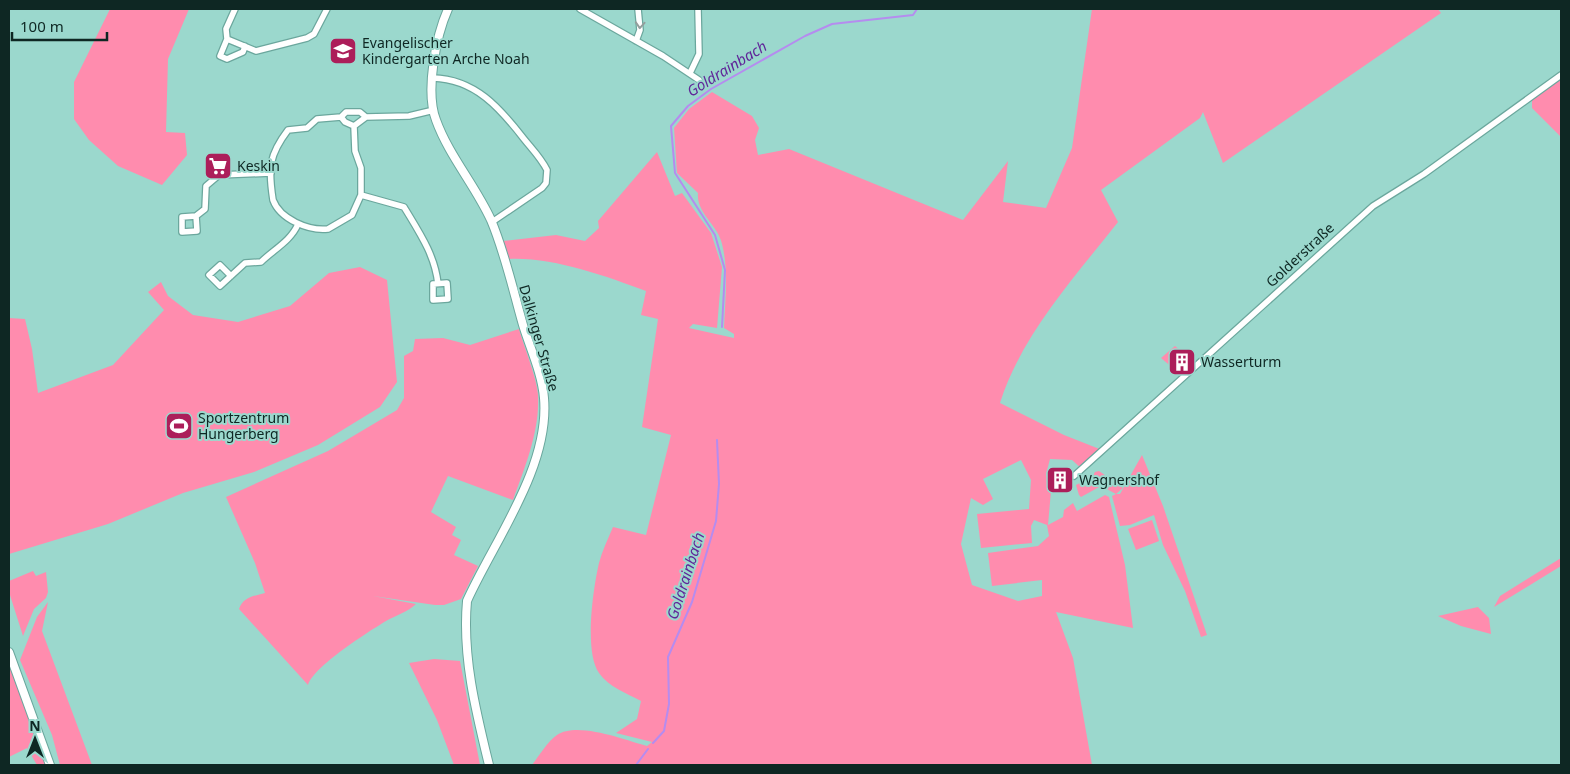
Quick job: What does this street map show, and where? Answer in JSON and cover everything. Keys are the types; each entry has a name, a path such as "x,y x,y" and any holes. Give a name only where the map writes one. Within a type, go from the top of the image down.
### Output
{"street":[{"path":"235,9 226,29 227,38 220,56 227,59 243,52 245,46"},
{"path":"227,38 256,51 307,38 314,34 327,9"},
{"name":"Dalkinger Straße","path":"448,9 440,31 433,78 436,119 454,155 482,200 492,222 503,252 544,398 542,430 524,489 467,601 466,620 470,670 489,765"},
{"path":"580,9 699,80"},
{"path":"636,41 640,30 641,17 638,9"},
{"path":"690,73 699,54 698,9"},
{"name":"Golderstraße","path":"1074,476 1373,206 1424,174 1561,75"},
{"path":"433,78 442,78 483,94 507,118 547,170 546,183 542,188 492,222"},
{"path":"354,126 366,117 409,116 434,110"},
{"path":"354,126 355,151 361,168 360,195 352,215 328,229 298,224 275,205 271,174 272,155 288,130 308,128 316,119 341,117 346,112 360,112 366,117"},
{"path":"341,117 354,126"},
{"path":"196,216 205,209 206,186 219,175 271,174"},
{"path":"360,195 404,207 421,238 426,243 436,266 438,284"},
{"path":"231,276 245,263 261,262 281,246 295,231 298,224"},
{"path":"9,652 50,765"}],"shaded area":[{"path":"110,9 189,9 168,59 166,132 185,133 187,155 162,185 118,166 89,140 74,119 74,82"},
{"path":"1092,9 1438,9 1441,13 1223,163 1203,112 1200,118 1101,190 1118,222 1035,330 1010,378 1000,403 1064,435 1102,450 1082,469 1072,460 1050,459 1046,474 1051,491 1048,525 1063,517 1064,510 1073,503 1077,511 1105,495 1109,497 1125,565 1133,628 1056,612 1073,658 1092,765 532,765 550,741 566,731 576,730 601,733 647,746 652,742 616,733 637,719 641,701 613,686 599,673 594,663 592,651 591,620 600,558 607,540 613,527 646,535 671,435 642,427 658,319 641,315 646,291 561,264 526,259 509,259 503,241 556,235 585,241 599,228 598,221 657,152 675,196 682,193 711,233 722,267 717,328 693,324 689,328 734,338 734,334 724,328 726,275 720,237 700,207 698,193 677,173 674,128 689,109 712,92 752,116 759,128 755,140 758,155 789,149 963,220 1008,161 1003,202 1046,208 1072,148","holes":["1021,460 1031,480 1029,509 977,514 981,548 1032,543 1031,526 1034,520 1047,525 1049,536 1038,546 988,553 992,586 1042,580 1042,596 1018,601 972,585 961,544 971,498 983,505 993,499 983,479"]},
{"path":"1561,78 1561,137 1532,108 1532,99"},
{"name":"Sportzentrum Hungerberg","path":"360,267 387,280 397,382 380,407 318,445 254,472 183,493 108,524 9,554 9,318 25,319 32,349 38,393 113,365 164,310 148,292 161,282 168,296 193,315 238,322 290,306 329,273"},
{"path":"519,329 535,380 538,408 531,449 513,500 448,476 431,512 456,527 452,535 461,540 454,555 478,566 461,599 444,605 435,605 373,596 416,604 342,650 312,677 308,685 239,609 246,599 265,593 255,563 226,497 328,451 397,410 404,398 404,356 413,351 415,339 443,338 470,345"},
{"path":"1175,346 1194,362 1180,374 1161,358"},
{"path":"1142,455 1163,506 1207,635 1201,637 1185,591 1163,545 1154,515 1130,525 1120,526 1112,496 1120,494"},
{"path":"1099,471 1123,488 1116,494 1101,486 1081,497 1076,485 1080,483 1087,487 1095,472"},
{"path":"1152,520 1159,541 1136,550 1128,529"},
{"path":"1561,558 1561,566 1494,607 1500,596"},
{"path":"33,571 36,576 46,572 48,592 46,598 34,609 23,636 9,592 9,581"},
{"path":"48,602 42,631 92,765 60,765 52,735 20,660 37,617"},
{"path":"1478,607 1489,618 1491,634 1461,626 1438,616"},
{"path":"434,659 460,661 480,765 454,765 437,720 409,663"},
{"path":"9,663 46,765 37,765 27,748 9,757"}],"waterway":[{"name":"Goldrainbach","path":"722,327 725,270 715,235 675,173 671,126 688,106 711,89 805,36 832,24 913,15 917,9"},
{"name":"Goldrainbach","path":"653,743 664,731 669,704 668,657 692,602 716,521 719,484 717,440"},
{"name":"Goldrainbach","path":"636,765 648,749"}],"place":[{"name":"Evangelischer Kindergarten Arche Noah","path":"343,51"},
{"name":"Keskin","path":"218,166"},
{"name":"Wasserturm","path":"1182,362"},
{"name":"Sportzentrum Hungerberg","path":"179,426"},
{"name":"Wagnershof","path":"1060,480"}]}
